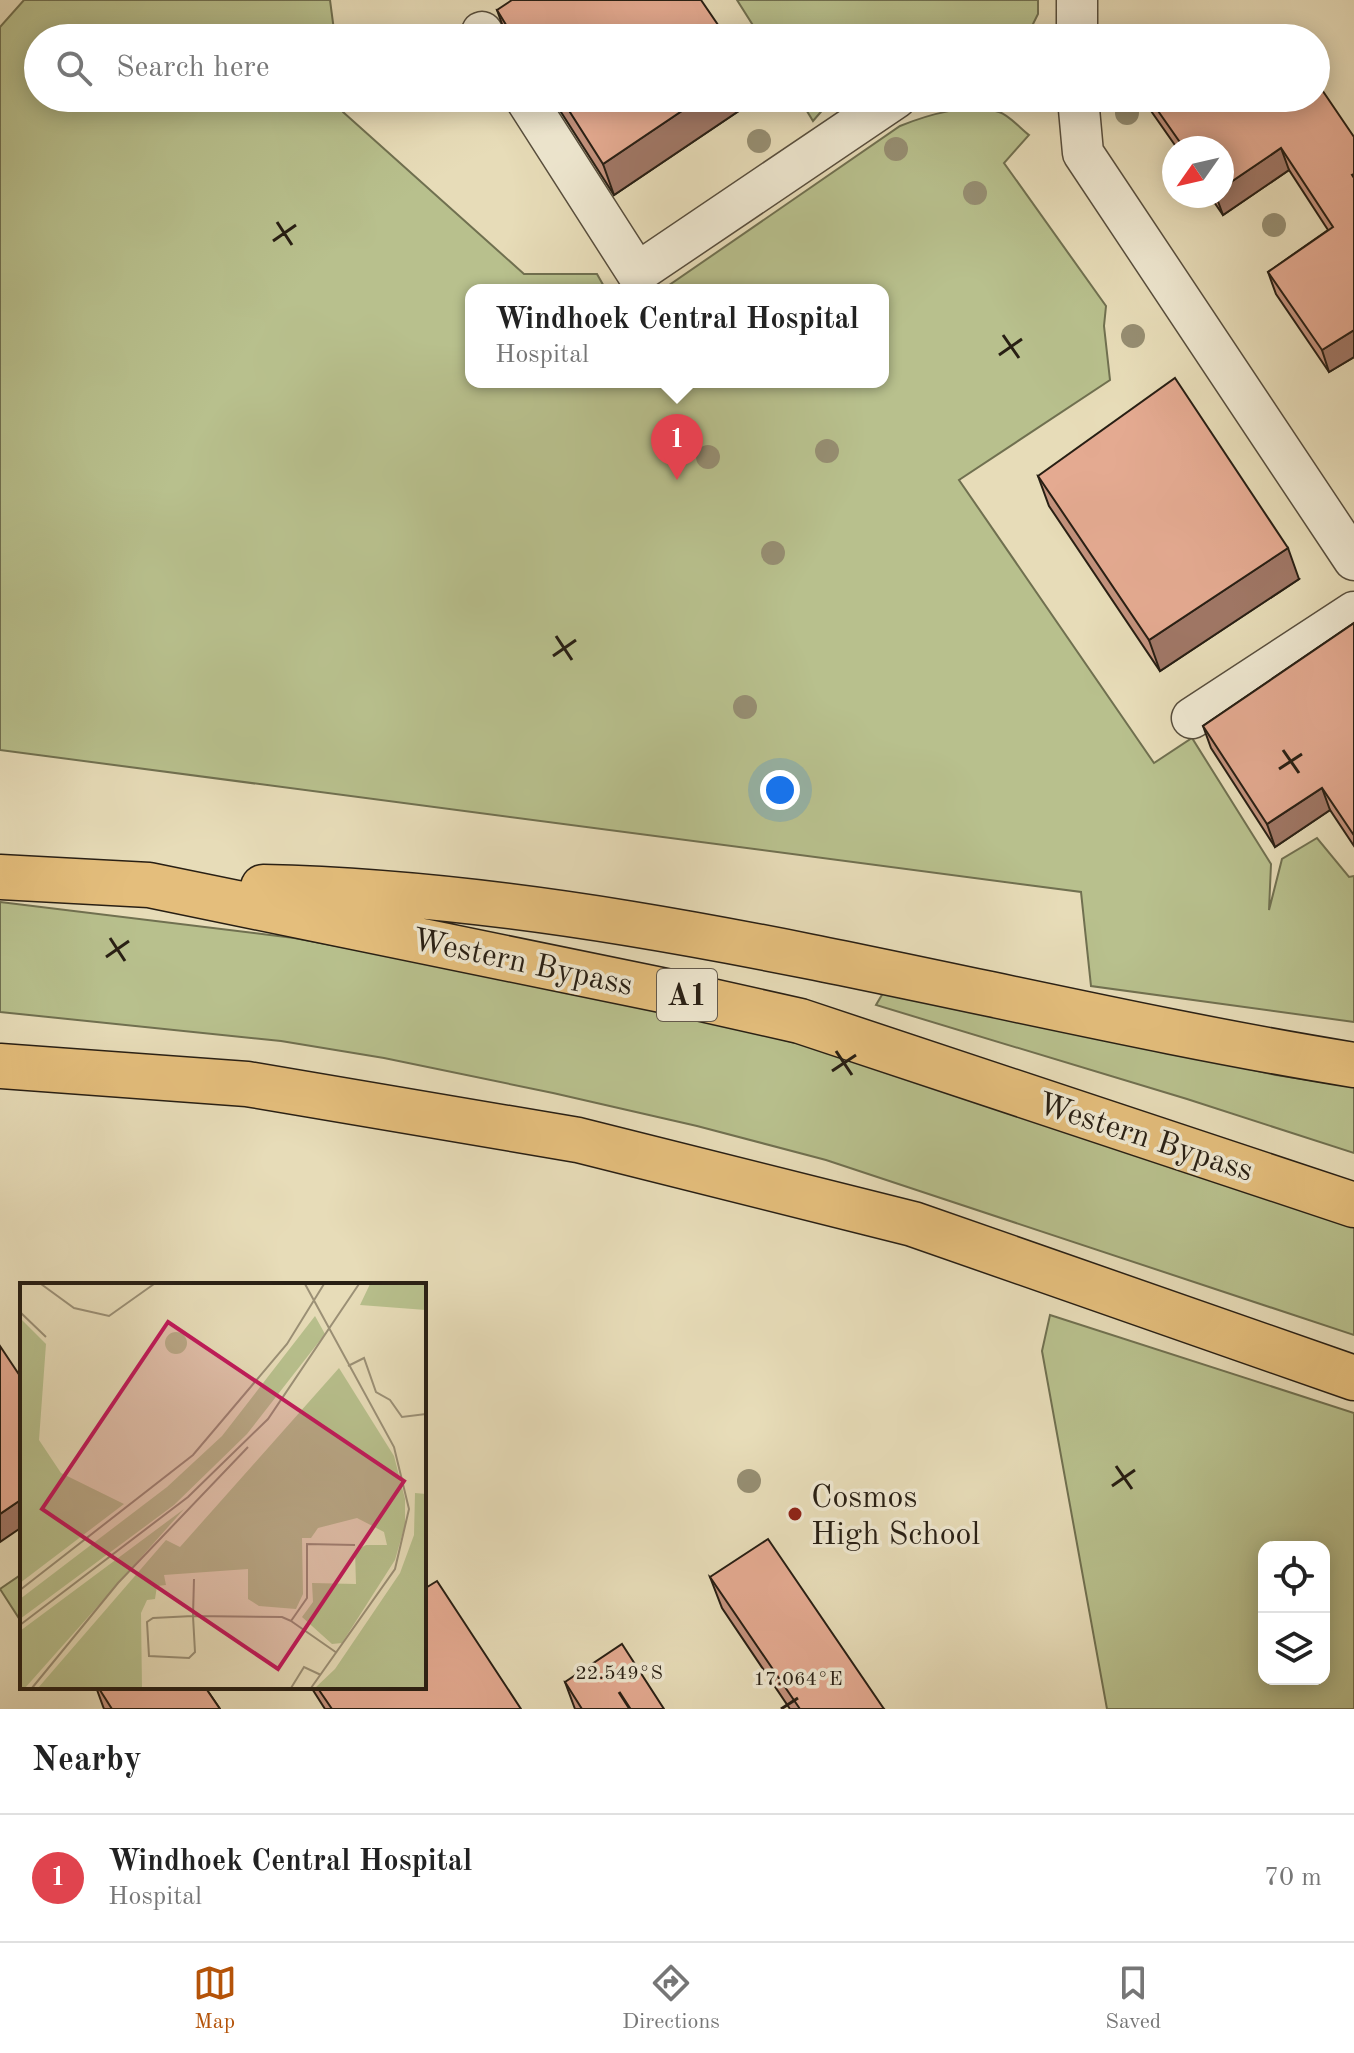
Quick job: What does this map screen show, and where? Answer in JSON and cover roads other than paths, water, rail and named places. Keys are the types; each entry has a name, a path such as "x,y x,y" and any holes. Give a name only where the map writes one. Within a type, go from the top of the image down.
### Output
{"highway":[{"name":"Western Bypass","path":"0,877 149,885 800,1021 1354,1205"},
{"path":"149,885 316,888 445,898 599,917 789,952 1244,1047 1354,1065"},
{"path":"0,1066 247,1084 578,1140 913,1224 1354,1378"}],"lane":[{"path":"1077,0 1077,24"},
{"path":"534,112 637,273 875,112"},
{"path":"1079,112 1083,153 1354,560"},
{"path":"1192,718 1354,612"}],"place":[{"name":"Windhoek Central Hospital","path":"677,480"},
{"name":"Cosmos High School","path":"795,1514"}]}
